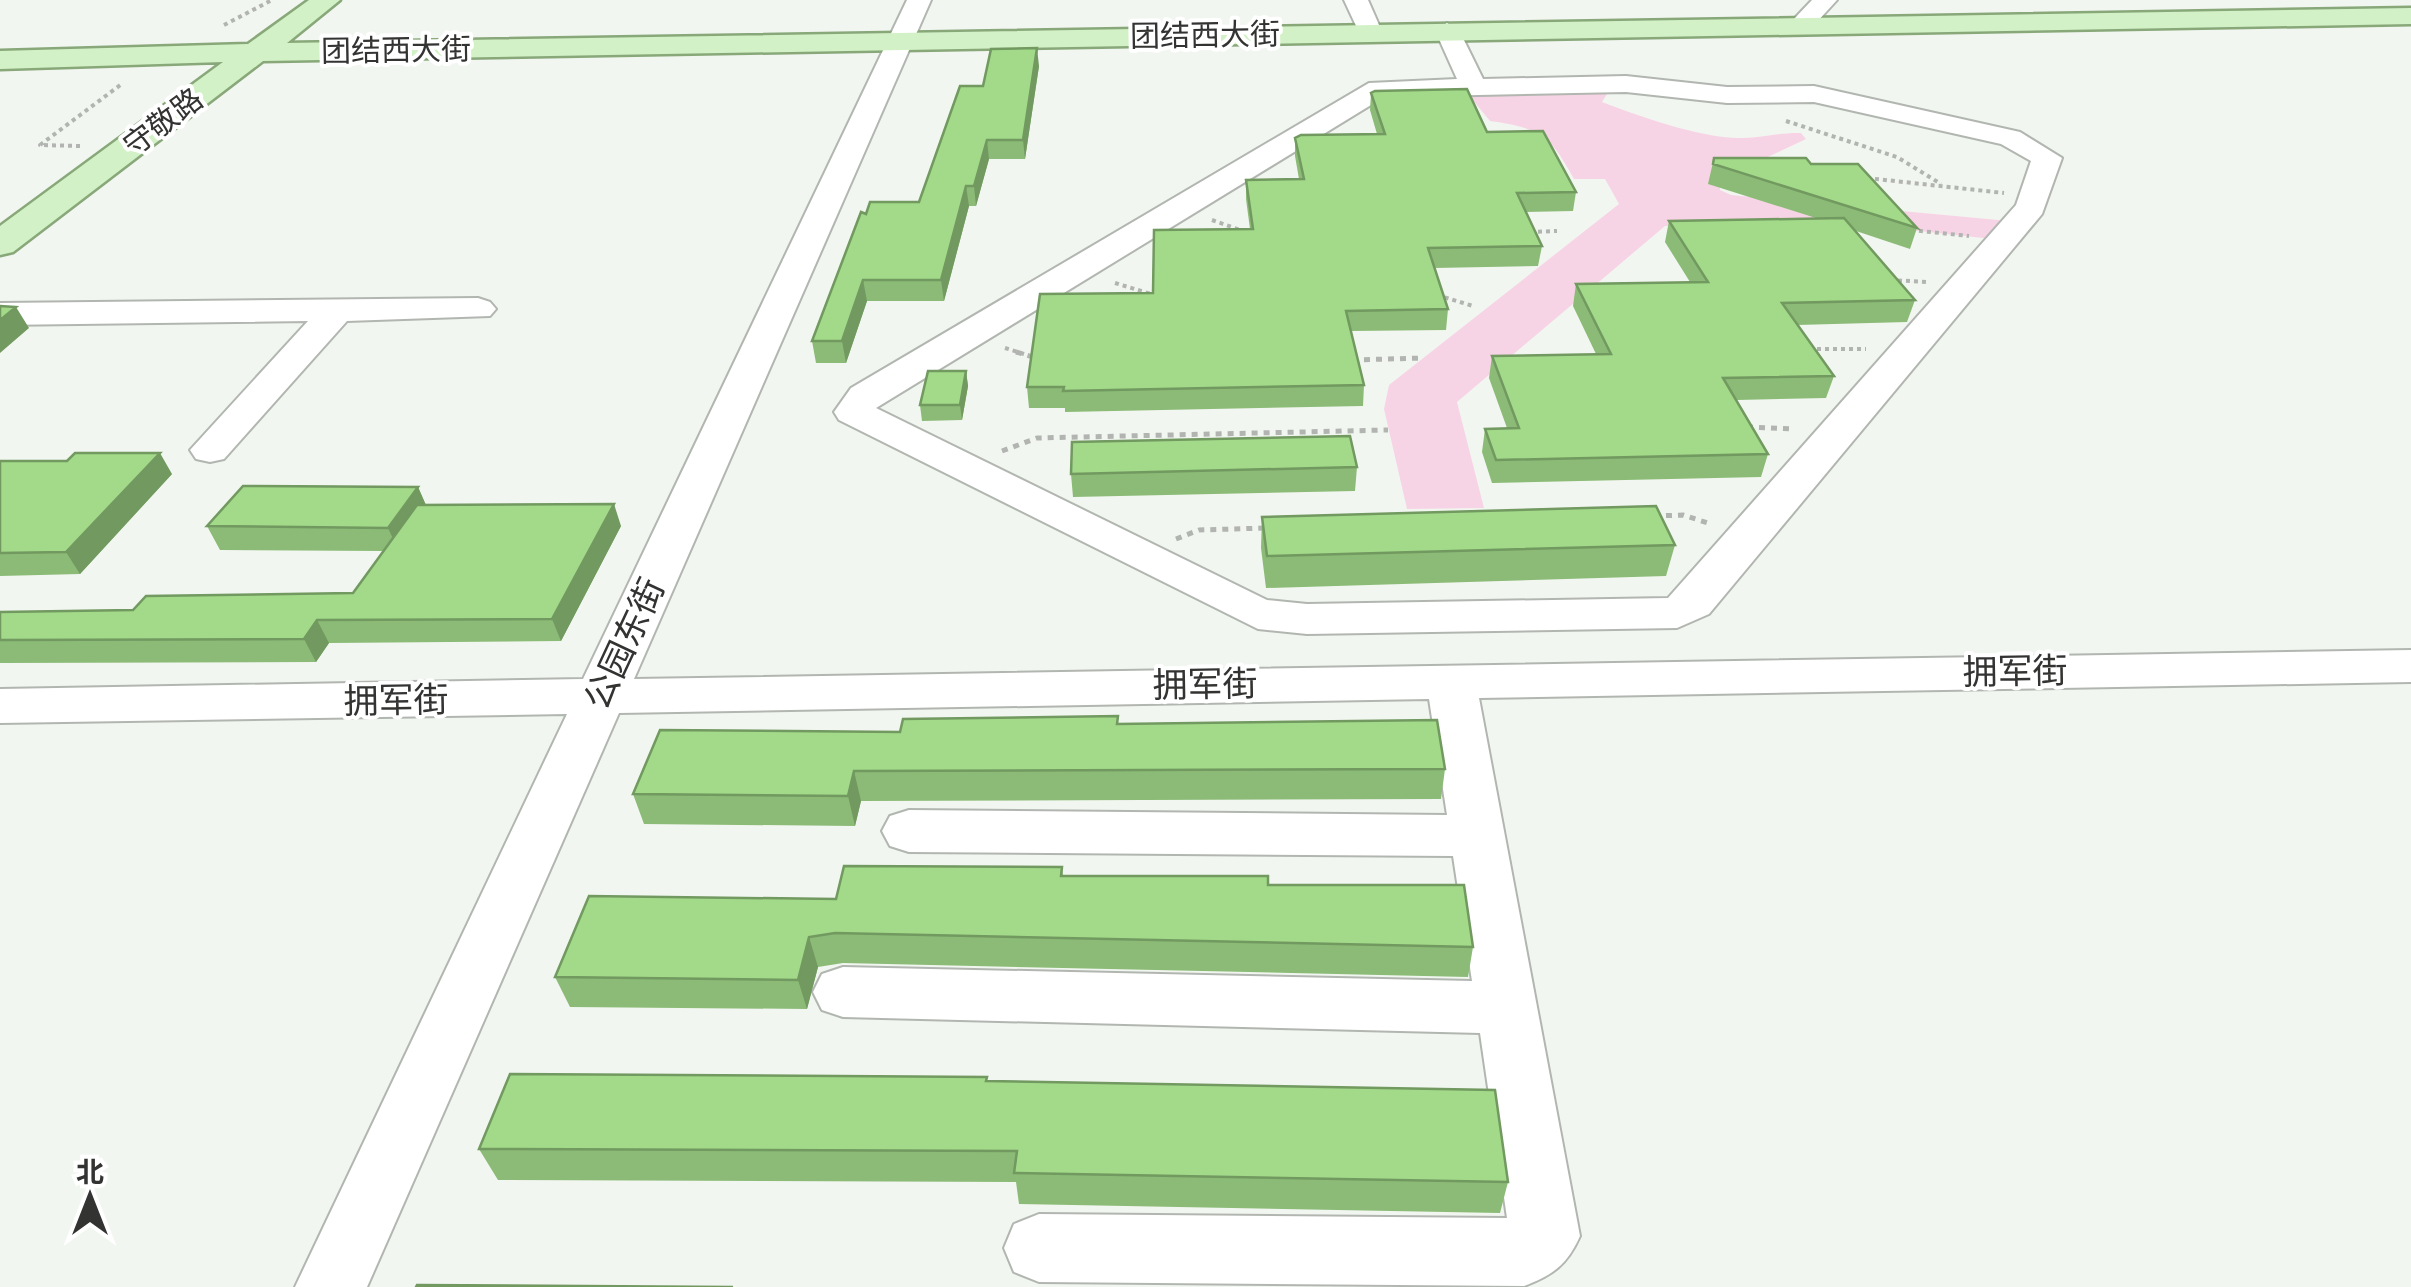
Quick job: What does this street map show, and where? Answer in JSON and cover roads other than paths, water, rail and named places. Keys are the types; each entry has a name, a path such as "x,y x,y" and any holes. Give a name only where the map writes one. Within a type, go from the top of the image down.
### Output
{"main road":[{"name":"守敬路","path":"0,244 245,50 298,0"},
{"name":"守敬路","path":"0,216 96,146 326,0"},
{"name":"团结西大街","path":"0,57 1362,13 1816,9 2411,12"},
{"name":"团结西大街","path":"907,25 1447,30 2411,12"}],"street":[{"name":"公园东街","path":"331,1287 907,25"},
{"path":"1447,30 1473,86"},
{"path":"1626,84 1727,95 1814,94 2010,138 2047,158 2035,196 1964,288 1693,604 1665,614 1284,619 1258,614 853,412 865,396 1378,88 1473,86 1626,84"},
{"path":"0,314 478,309"},
{"path":"210,450 337,310"},
{"name":"拥军街","path":"0,706 2411,666"},
{"path":"1039,1248 1524,1252 1545,1236 1451,681"},
{"path":"909,831 1478,836"},
{"path":"843,992 1506,1008"}]}
